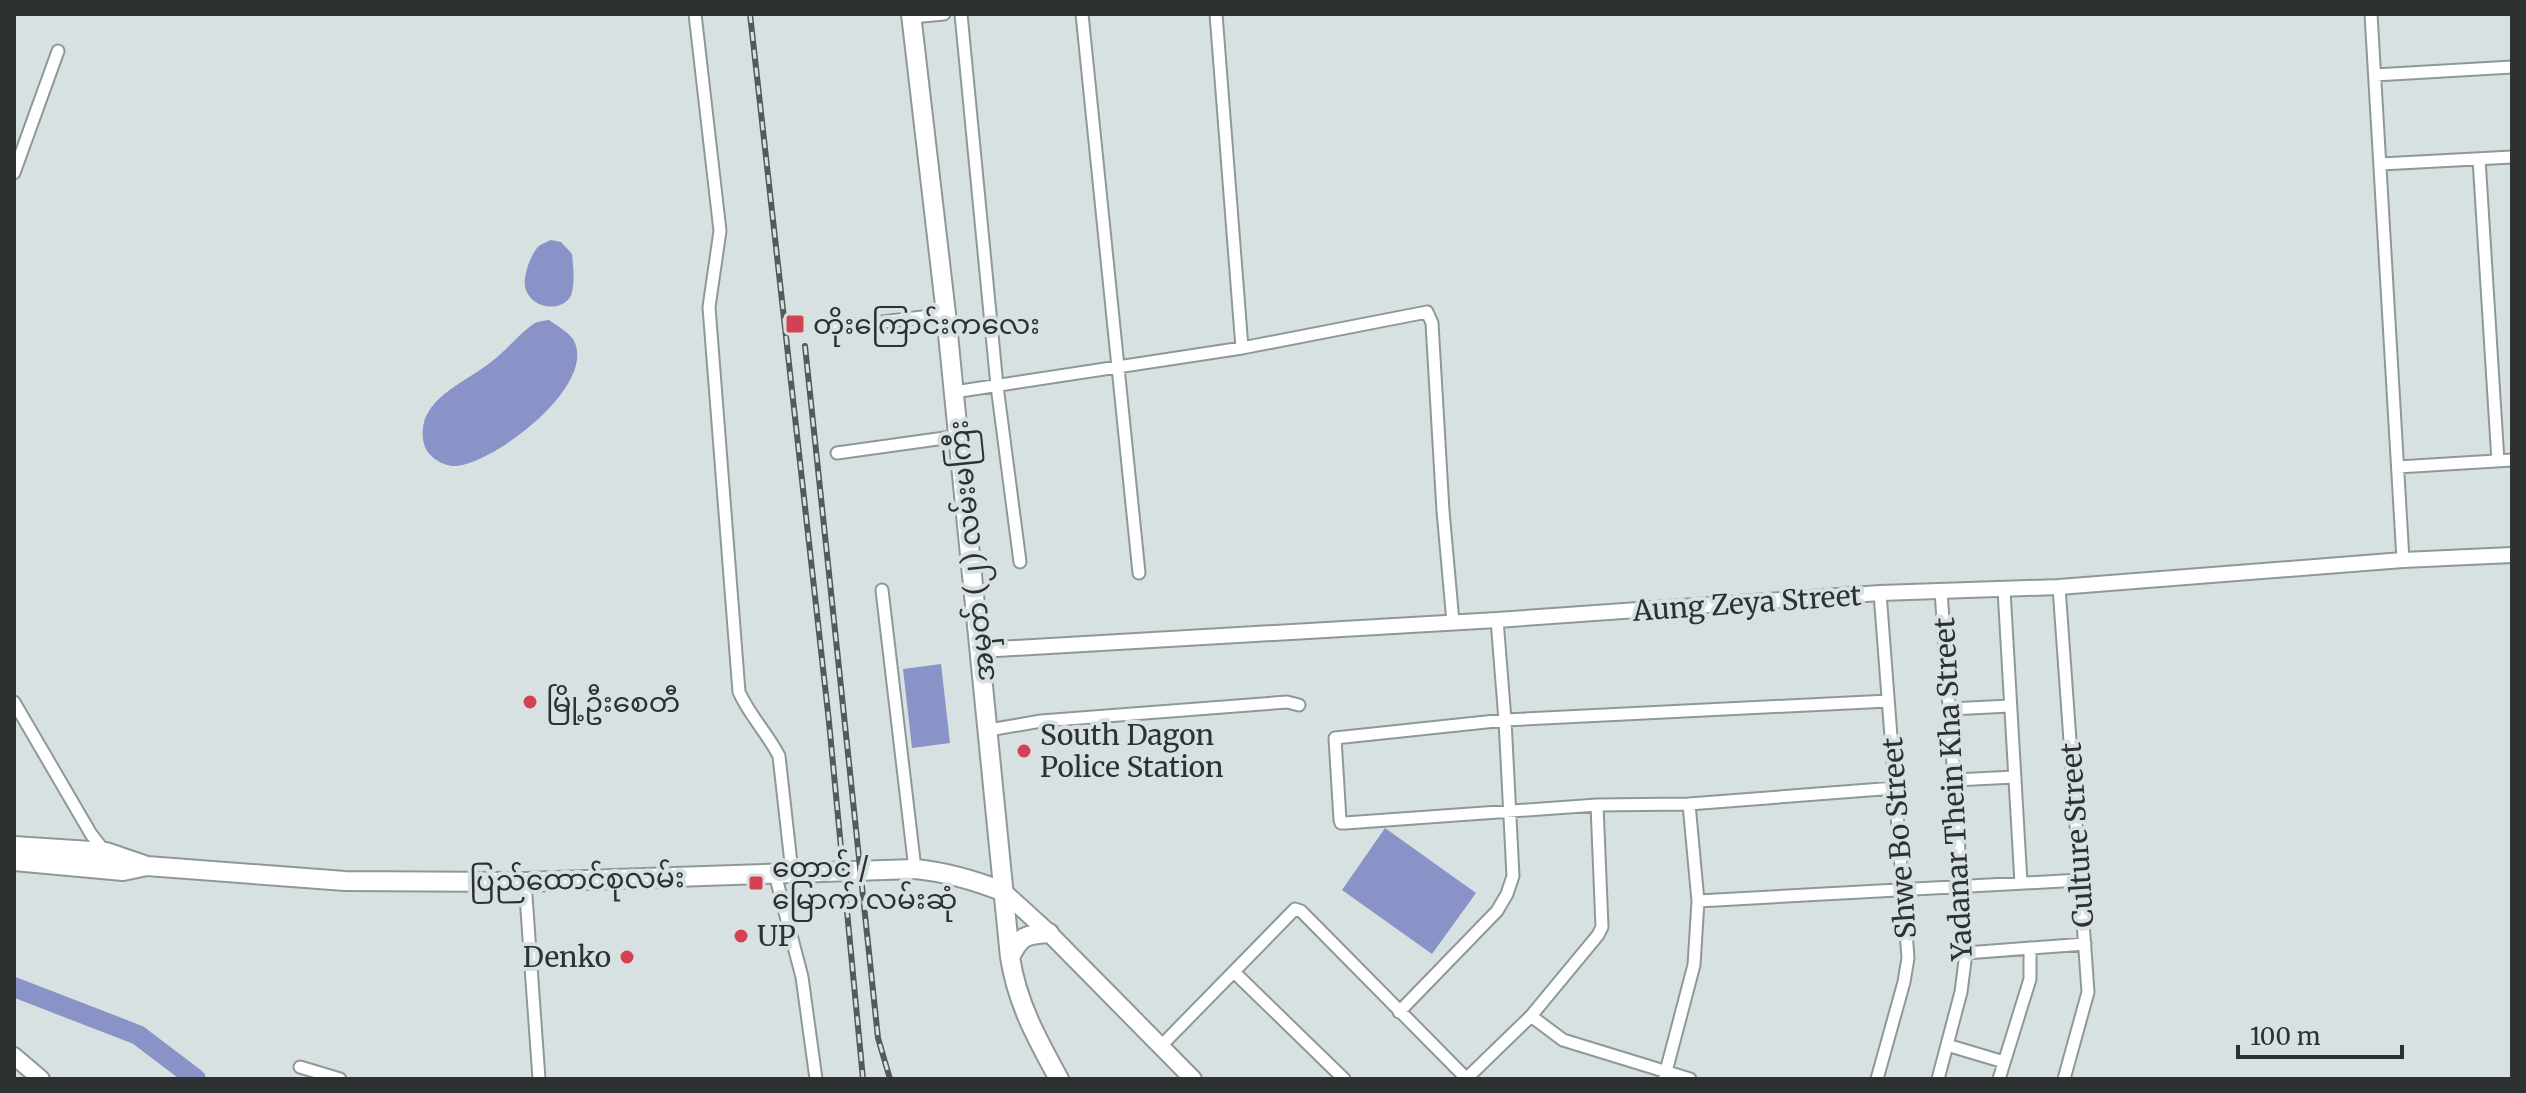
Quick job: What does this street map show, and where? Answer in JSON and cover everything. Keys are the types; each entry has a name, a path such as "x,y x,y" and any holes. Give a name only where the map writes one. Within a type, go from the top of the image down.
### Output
{"main road":[{"name":"အမှတ် (၂) လမ်းမကြီး","path":"911,16 959,436 1010,957 1021,1003 1034,1035 1059,1079"},
{"name":"ပြည်ထောင်စုလမ်း","path":"14,846 106,852 147,866 345,881 525,882 915,869 946,872 1004,892"},
{"name":"ပြည်ထောင်စုလမ်း","path":"14,861 123,871 147,866"},
{"path":"1004,892 1049,933 1193,1079"},
{"path":"1010,957 1024,936 1049,933"},
{"path":"14,1056 41,1079"}],"street":[{"path":"695,14 720,231 709,307 739,692 748,712 779,756 783,873 816,1079"},
{"path":"911,16 944,14"},
{"path":"961,14 997,386 1020,562"},
{"path":"1082,14 1139,573"},
{"path":"1216,14 1242,348"},
{"path":"2371,14 2403,560"},
{"path":"14,173 58,51"},
{"path":"2375,75 2512,67"},
{"path":"2381,164 2512,157"},
{"path":"2479,159 2498,461"},
{"path":"954,392 1242,348 1427,312 1431,316 1453,622"},
{"path":"835,328 946,314"},
{"path":"837,453 959,436"},
{"path":"2398,467 2512,460"},
{"name":"Aung Zeya Street","path":"981,650 1497,620 1880,593 2059,587 2403,560 2512,555"},
{"name":"Culture Street","path":"2059,587 2088,992 2064,1079"},
{"path":"882,590 915,869"},
{"path":"2004,590 2021,883"},
{"name":"Yadanar Thein Kha Street","path":"1938,1079 1961,992 1966,953 1941,591"},
{"name":"Shwe Bo Street","path":"1877,1079 1908,958 1880,593"},
{"path":"1399,1012 1497,911 1513,876 1497,620"},
{"path":"1888,701 1505,720 1335,738 1340,820 1345,823 1597,805 1689,804 1895,788"},
{"path":"14,702 91,834 106,852"},
{"path":"989,730 1041,721 1287,702 1299,705"},
{"path":"1950,709 2010,706"},
{"path":"1955,780 2014,777"},
{"path":"1665,1076 1694,965 1698,901 1689,804"},
{"path":"1160,1047 1295,909 1301,911 1467,1079 1531,1016 1602,927 1597,805"},
{"path":"1698,901 2080,880"},
{"path":"525,882 539,1079"},
{"path":"1966,953 2085,944"},
{"path":"1999,1079 2030,979 2030,948"},
{"path":"1234,972 1344,1079"},
{"path":"1531,1016 1563,1040 1665,1076 1690,1079"},
{"path":"1947,1045 2004,1062"},
{"path":"300,1067 340,1079"}],"water":[{"path":"551,240 561,242 572,254 574,278 568,300 549,307 530,297 525,282 533,254 539,246"},
{"path":"549,320 573,339 577,357 571,378 557,399 538,419 493,452 454,466 433,457 425,447 423,433 429,411 449,390 496,358 532,325"},
{"path":"941,664 950,743 912,748 903,669"},
{"path":"1385,828 1476,893 1432,954 1342,890"}],"waterway":[{"path":"14,987 138,1035 196,1079"}],"railway":[{"path":"750,14 829,722 863,1079"},
{"path":"805,346 878,1038 890,1079"}],"place":[{"name":"တိုးကြောင်းကလေး","path":"795,324"},
{"name":"မြို့ဦးစေတီ","path":"530,702"},
{"name":"South Dagon Police Station","path":"1024,751"},
{"name":"တောင် / မြောက် လမ်းဆုံ","path":"756,883"},
{"name":"UP","path":"741,936"},
{"name":"Denko","path":"627,957"}]}
